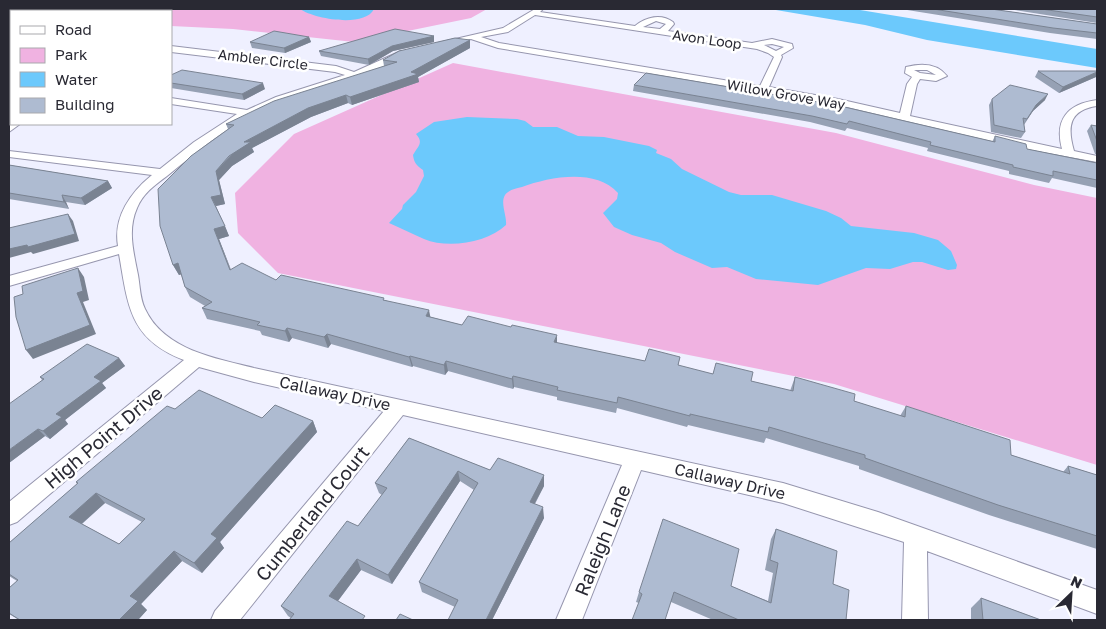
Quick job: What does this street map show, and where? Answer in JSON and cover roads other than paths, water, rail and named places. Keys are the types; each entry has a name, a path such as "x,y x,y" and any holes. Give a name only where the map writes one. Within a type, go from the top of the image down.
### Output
{"street":[{"name":"Avon Loop","path":"537,11 753,46 776,54 789,48 789,46 772,41 753,46"},
{"name":"Callaway Drive","path":"537,11 506,30 413,50 354,75 280,99 248,113 211,135 162,173 145,187 129,210 124,240 136,307 148,327 162,342 197,358 254,375 783,493 878,522 1097,602"},
{"name":"Avon Loop","path":"636,28 647,20 661,19 670,24 662,32"},
{"name":"Willow Grove Way","path":"473,37 489,44 838,102 967,133 1097,159"},
{"name":"Ambler Circle","path":"172,49 336,69 354,75"},
{"name":"Avon Loop","path":"763,90 778,57 776,54"},
{"path":"904,117 912,84 918,76"},
{"path":"172,101 248,113"},
{"path":"1069,154 1064,140 1065,124 1074,112 1082,106 1097,103"},
{"path":"9,154 162,173"},
{"path":"9,281 125,248"},
{"name":"High Point Drive","path":"9,515 197,358"},
{"name":"Cumberland Court","path":"224,620 399,406"},
{"name":"Raleigh Lane","path":"569,620 635,459"},
{"path":"915,620 916,536"}],"water":[{"path":"300,9 374,9 369,15 361,18 339,20 316,16"},
{"path":"770,9 854,9 1097,49 1097,68 927,40 865,25"},
{"path":"467,117 517,119 525,121 533,127 557,127 578,136 604,137 649,146 657,150 656,153 671,159 682,169 729,192 741,195 772,195 826,211 841,218 851,226 914,233 938,240 951,251 957,265 956,269 948,270 922,262 913,262 890,269 866,268 818,285 756,279 727,267 712,268 675,252 661,243 632,235 614,227 603,213 617,199 618,193 608,185 585,177 546,180 508,192 503,202 506,225 489,236 478,240 444,244 424,239 389,223 416,192 424,176 423,170 416,164 413,158 420,142 416,134 434,122"}]}
